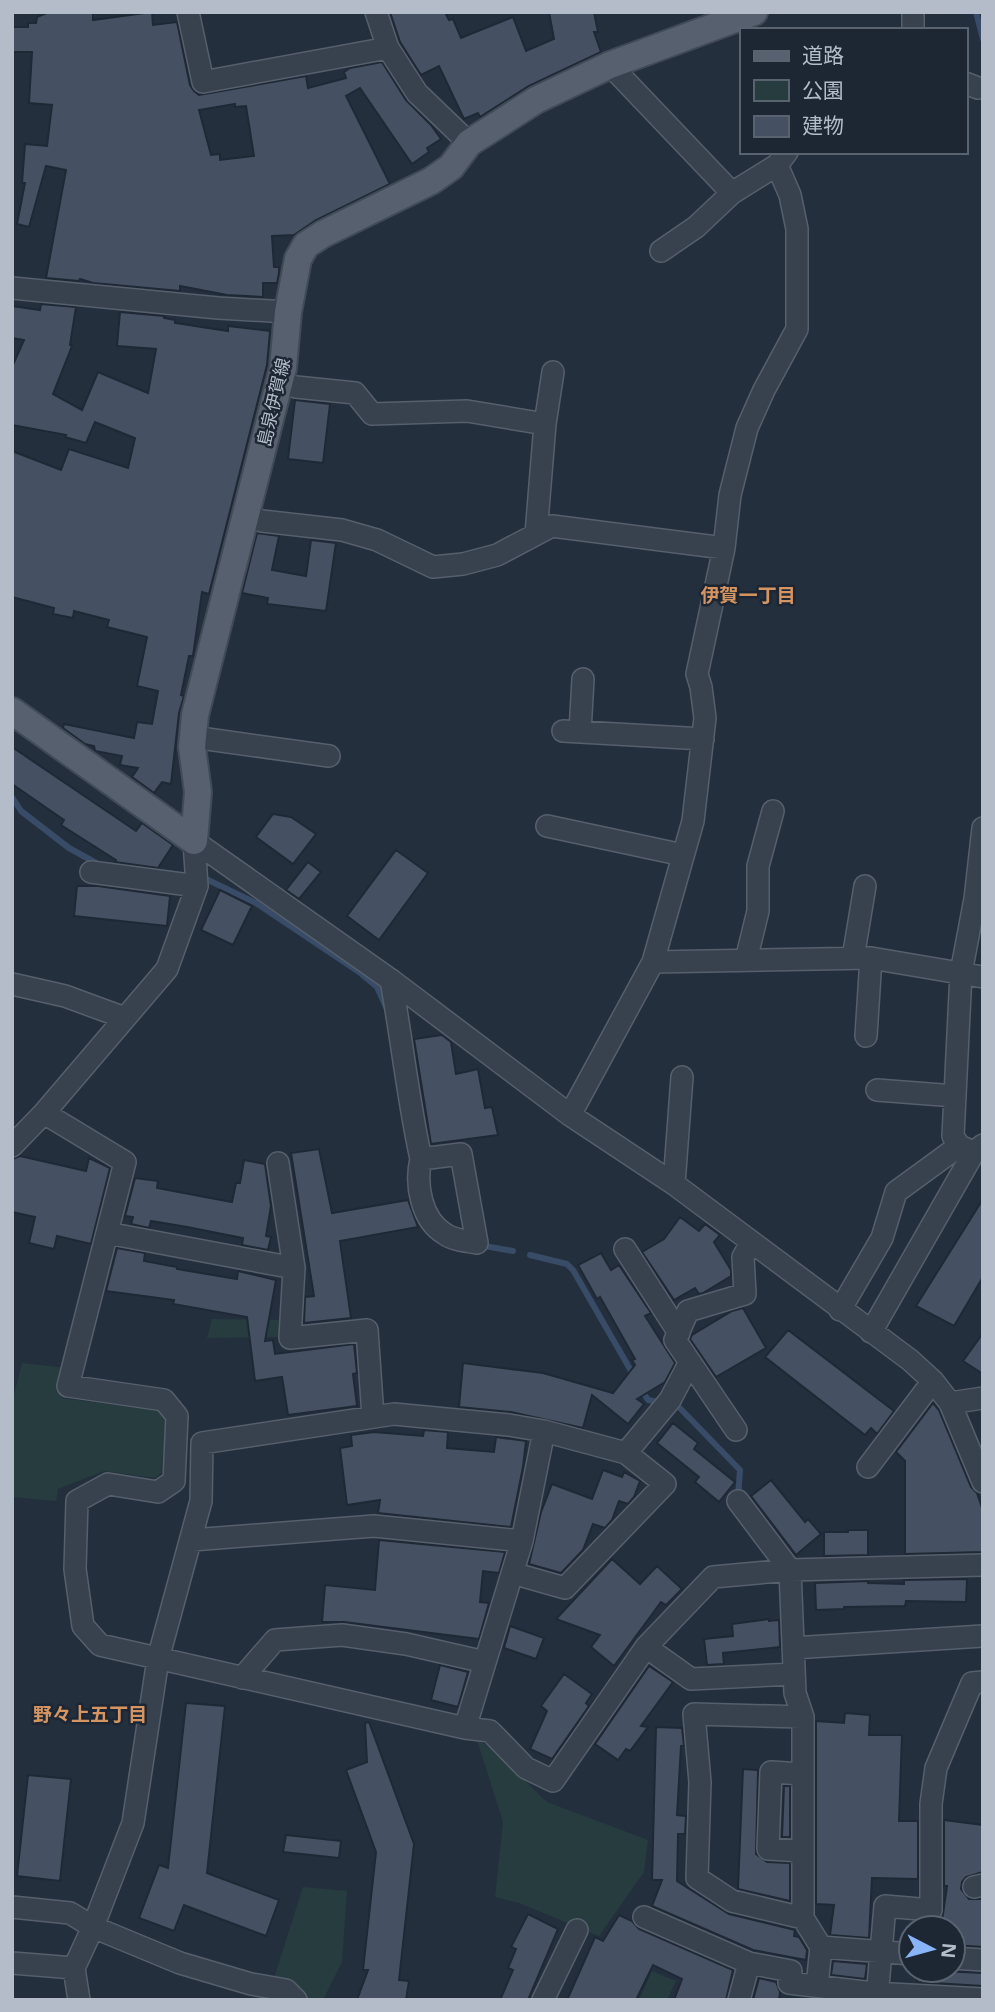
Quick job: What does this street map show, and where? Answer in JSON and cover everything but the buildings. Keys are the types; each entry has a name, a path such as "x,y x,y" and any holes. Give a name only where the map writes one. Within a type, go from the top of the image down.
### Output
{"main road":[{"name":"島泉伊賀線","path":"194,841 198,792 193,737 195,715 279,382 298,259 306,245 431,181 451,167 470,144 536,100 610,65 754,12"},
{"path":"12,711 194,841"}],"street":[{"path":"188,12 203,82 388,48"},
{"path":"376,12 388,48 417,93 470,144"},
{"path":"610,65 732,193"},
{"path":"570,1115 653,962 694,821 705,718 697,674 724,548 730,495 747,428 797,329 797,229 782,158 732,193 696,227 660,251"},
{"path":"12,288 288,312"},
{"path":"536,534 545,424 553,372"},
{"path":"279,382 296,387 355,393 372,414 467,411 545,424"},
{"path":"246,516 262,521 342,530 377,540 433,567 463,564 497,555 552,526 724,548"},
{"path":"583,679 571,732 703,739"},
{"path":"193,737 329,756"},
{"path":"746,960 758,911 758,866 773,811"},
{"path":"547,826 683,855"},
{"path":"972,1148 953,1136 961,973 979,900 983,828"},
{"path":"12,1146 44,1113 167,968 197,886 194,841"},
{"path":"194,841 391,981 570,1115 674,1184 910,1360 933,1381 950,1402 983,1482"},
{"path":"91,872 197,886"},
{"path":"865,886 862,958 866,1036"},
{"path":"653,962 862,958 983,977"},
{"path":"391,981 421,1159"},
{"path":"12,984 65,996 125,1018"},
{"path":"674,1184 682,1077"},
{"path":"877,1090 955,1096"},
{"path":"44,1113 125,1162 68,1386 164,1400 177,1416 174,1481 158,1492 108,1484 77,1501 75,1569 83,1626 100,1646 465,1728 490,1731 526,1768 553,1781 646,1647 713,1577 790,1570 983,1565"},
{"path":"840,1310 882,1238 896,1192 972,1148"},
{"path":"871,1332 972,1148"},
{"path":"278,1163 294,1268 290,1338 367,1330 373,1417"},
{"path":"107,1233 294,1268"},
{"path":"736,1430 676,1340 688,1311 745,1294 743,1257 751,1243"},
{"path":"625,1250 679,1333"},
{"path":"626,1453 670,1400 691,1362"},
{"path":"869,1467 933,1381"},
{"path":"950,1402 983,1398"},
{"path":"81,1999 74,1968 93,1927 133,1823 158,1659 201,1501 202,1443 394,1414 544,1431 626,1453 665,1484 565,1588 512,1573"},
{"path":"465,1728 522,1541 544,1431"},
{"path":"738,1501 790,1570 795,1693 803,1717 803,1918 821,1947 817,1986"},
{"path":"192,1540 374,1526 522,1541"},
{"path":"242,1678 275,1640 342,1634 406,1644 485,1662"},
{"path":"793,1648 983,1636"},
{"path":"646,1647 691,1679 794,1674"},
{"path":"872,1996 878,1986 886,1906 930,1910 931,1804 936,1768 972,1683 983,1682"},
{"path":"803,1717 694,1714 700,1782 697,1878 732,1901 803,1918"},
{"path":"802,1851 768,1849 771,1772 803,1773"},
{"path":"12,1907 69,1913 93,1927 180,1963 251,1984 286,1990 296,2000"},
{"path":"645,1917 748,1963 791,1971 789,1983 872,1996 983,1999"},
{"path":"543,2000 576,1930"},
{"path":"821,1947 897,1953"},
{"path":"12,1962 74,1968"},
{"path":"739,2000 748,1963"}],"green space":[{"path":"212,1319 282,1320 279,1337 207,1338"},
{"path":"22,1363 67,1368 61,1398 160,1411 167,1423 161,1473 155,1478 104,1471 58,1489 56,1501 12,1497 12,1403"},
{"path":"477,1740 490,1747 547,1802 648,1840 644,1872 599,1936 519,1903 495,1897 503,1822"},
{"path":"303,1887 347,1891 342,1962 323,2000 305,2000 273,1981"},
{"path":"652,1971 676,1981 667,2000 639,2000"}],"waterway":[{"path":"976,12 983,39"},
{"path":"12,797 21,811 69,848 98,864"},
{"path":"204,878 256,903 359,972 377,987 387,1009"},
{"path":"479,1245 513,1251"},
{"path":"530,1255 567,1264 573,1270 634,1376"},
{"path":"641,1389 648,1400 658,1402"},
{"path":"675,1403 740,1470 738,1497"}],"district":[{"name":"伊賀一丁目","path":"748,595"},
{"name":"野々上五丁目","path":"90,1714"}]}
